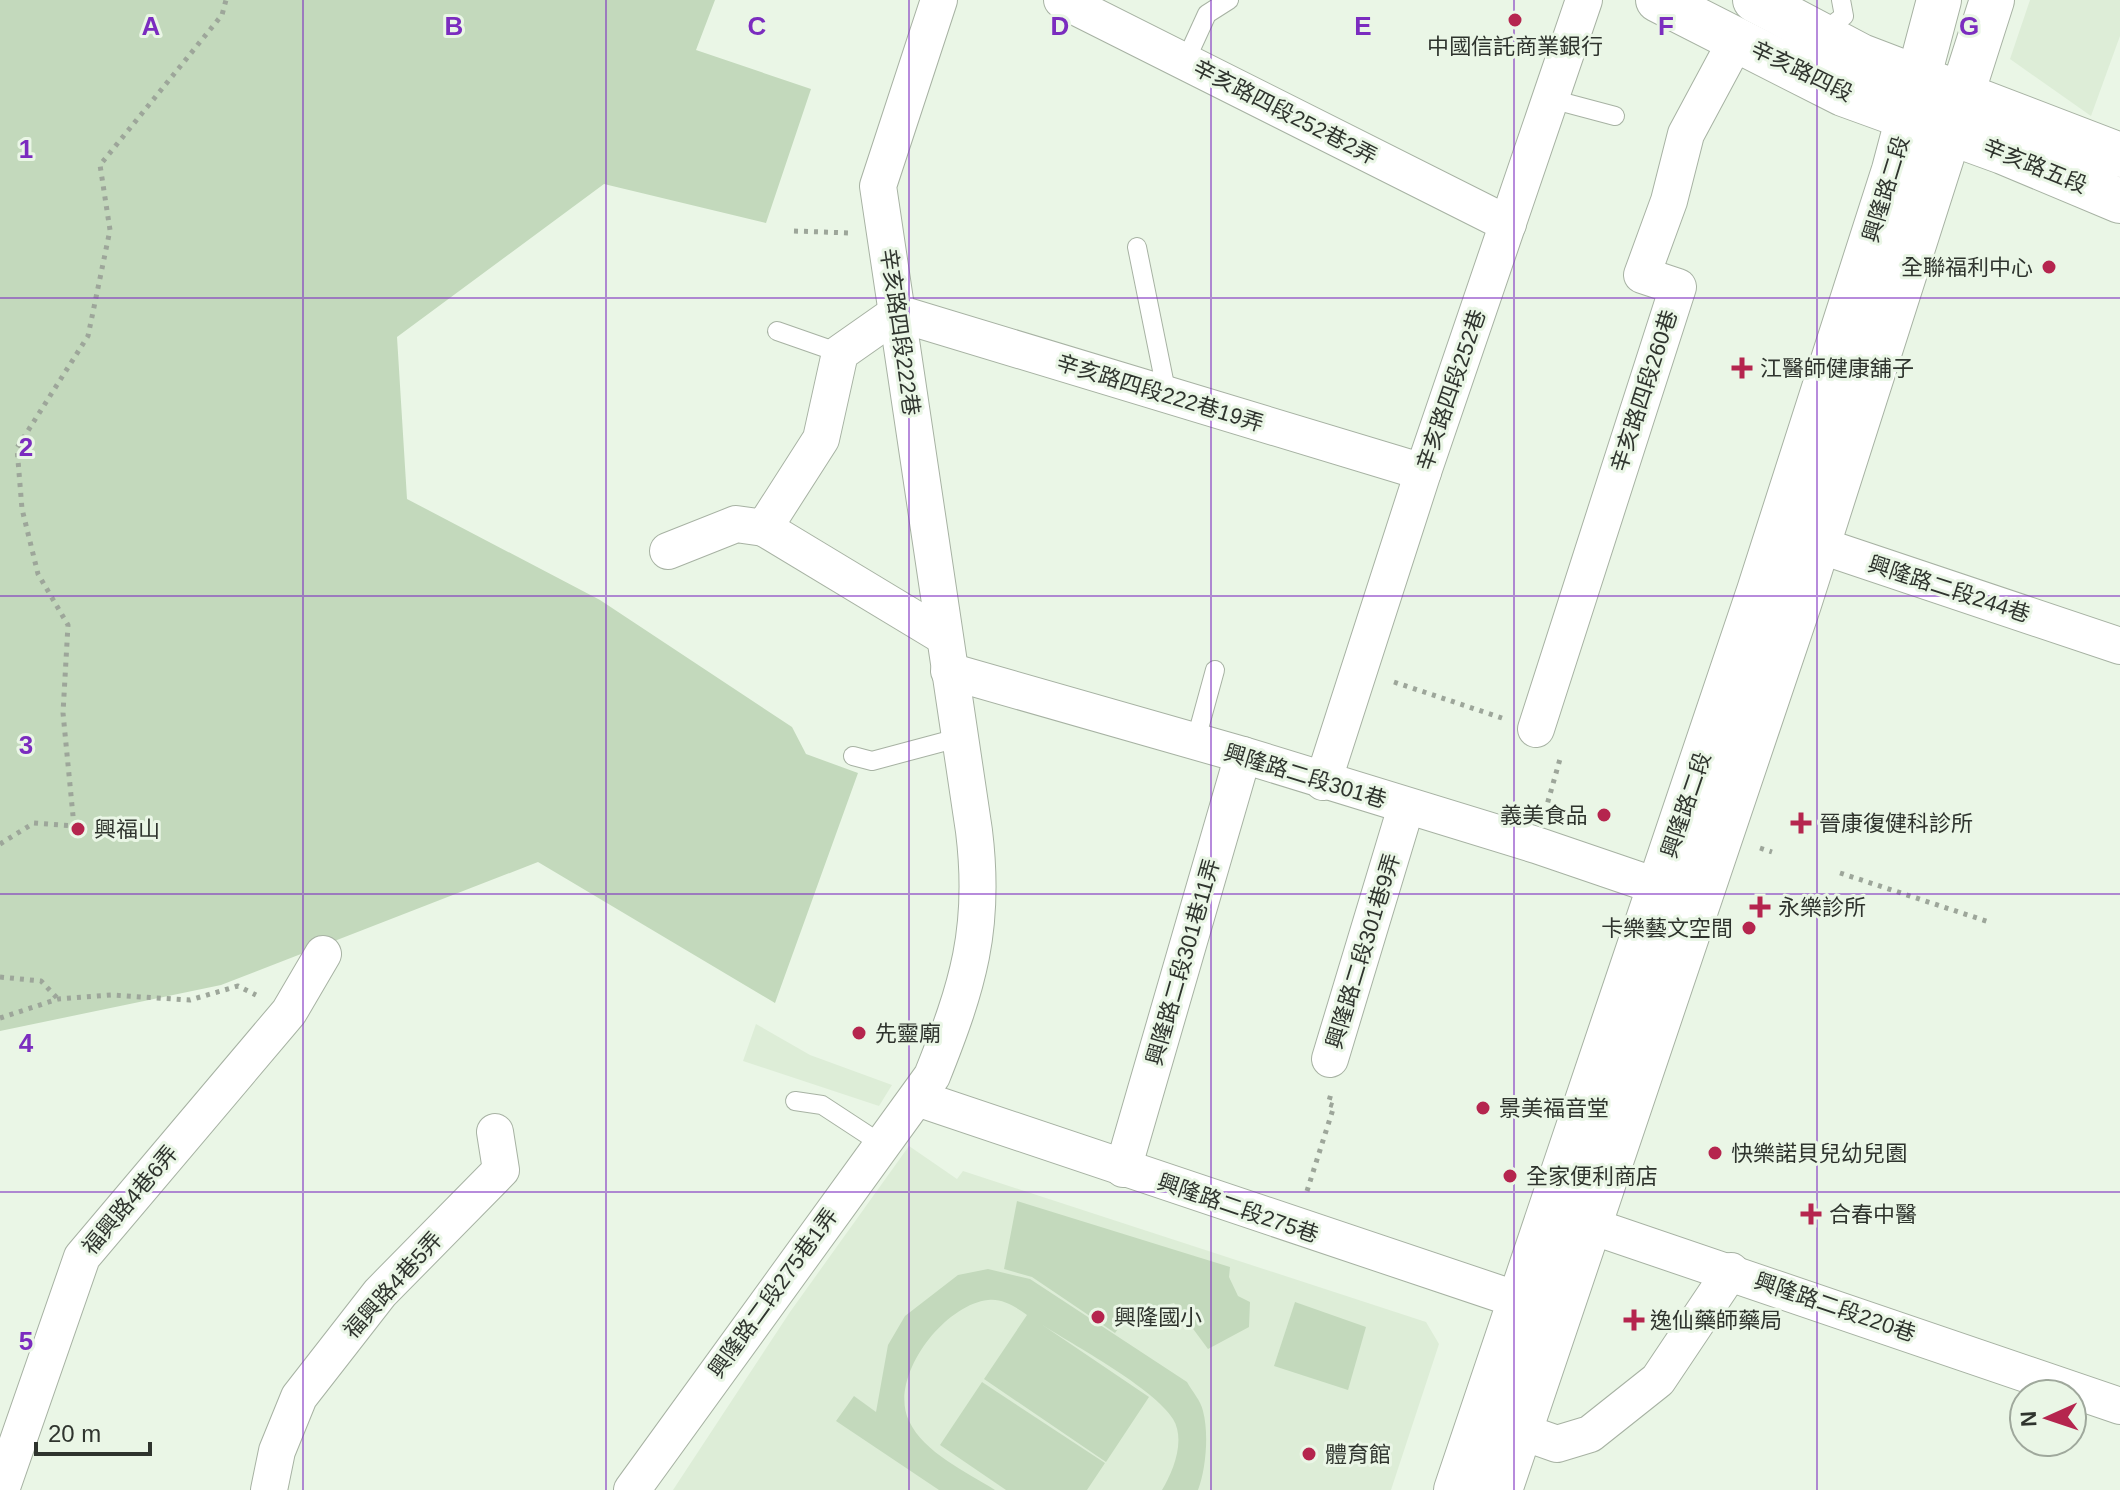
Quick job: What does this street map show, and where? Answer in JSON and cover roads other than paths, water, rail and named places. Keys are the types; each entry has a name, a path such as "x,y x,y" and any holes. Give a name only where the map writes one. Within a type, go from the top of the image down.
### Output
{"main road":[{"name":"辛亥路四段","path":"1658,0 1843,94 1913,97"},
{"name":"辛亥路四段","path":"1755,0 1831,17 1861,56 1913,97 1956,113"},
{"name":"興隆路二段","path":"1500,1490 1590,1225 1798,538 1939,0"},
{"name":"興隆路二段","path":"1456,1490 1659,887 1798,538 1956,113 1992,0"},
{"name":"辛亥路五段","path":"1956,113 2120,155"},
{"name":"辛亥路五段","path":"1956,113 2120,201"}],"street":[{"name":"辛亥路四段222巷","path":"939,0 878,186 958,738"},
{"name":"辛亥路四段252巷2弄","path":"1062,0 1508,224"},
{"name":"辛亥路四段252巷","path":"1323,782 1423,472 1584,0"},
{"name":"辛亥路四段260巷","path":"1536,729 1678,287 1642,275 1669,201 1686,134 1737,39"},
{"name":"辛亥路四段222巷19弄","path":"897,313 1423,472"},
{"path":"764,528 821,439 840,353 897,313"},
{"path":"668,551 736,524 764,528 943,636"},
{"name":"興隆路二段244巷","path":"1798,538 2120,646"},
{"name":"興隆路二段301巷","path":"949,671 1243,755 1536,845 1659,887"},
{"name":"興隆路二段275巷1弄","path":"632,1490 880,1143 932,1076 963,999 979,925 980,878 958,738"},
{"name":"興隆路二段301巷11弄","path":"1123,1169 1243,755"},
{"name":"興隆路二段301巷9弄","path":"1330,1059 1406,807"},
{"name":"福興路4巷6弄","path":"1,1484 82,1257 289,1012 323,954"},
{"name":"興隆路二段275巷","path":"917,1098 1560,1314"},
{"name":"福興路4巷5弄","path":"269,1490 277,1451 299,1397 380,1293 501,1170 495,1132"},
{"name":"興隆路二段220巷","path":"1549,1212 1731,1271 2120,1406"},
{"path":"1520,1431 1557,1444 1590,1434 1658,1380 1731,1271"}],"lane":[{"path":"1185,62 1207,14 1229,0"},
{"path":"1551,99 1615,116"},
{"path":"1137,247 1167,395"},
{"path":"777,331 840,353"},
{"path":"1195,743 1215,670"},
{"path":"853,756 872,761 958,738"},
{"path":"795,1101 822,1105 880,1143"}],"place":[{"name":"中國信託商業銀行","path":"1515,20"},
{"name":"全聯福利中心","path":"2049,267"},
{"name":"江醫師健康舖子","path":"1742,368"},
{"name":"義美食品","path":"1604,815"},
{"name":"晉康復健科診所","path":"1801,823"},
{"name":"興福山","path":"78,829"},
{"name":"永樂診所","path":"1760,907"},
{"name":"卡樂藝文空間","path":"1749,928"},
{"name":"先靈廟","path":"859,1033"},
{"name":"景美福音堂","path":"1483,1108"},
{"name":"快樂諾貝兒幼兒園","path":"1715,1153"},
{"name":"全家便利商店","path":"1510,1176"},
{"name":"合春中醫","path":"1811,1214"},
{"name":"興隆國小","path":"1098,1317"},
{"name":"逸仙藥師藥局","path":"1634,1320"},
{"name":"體育館","path":"1309,1454"}]}
